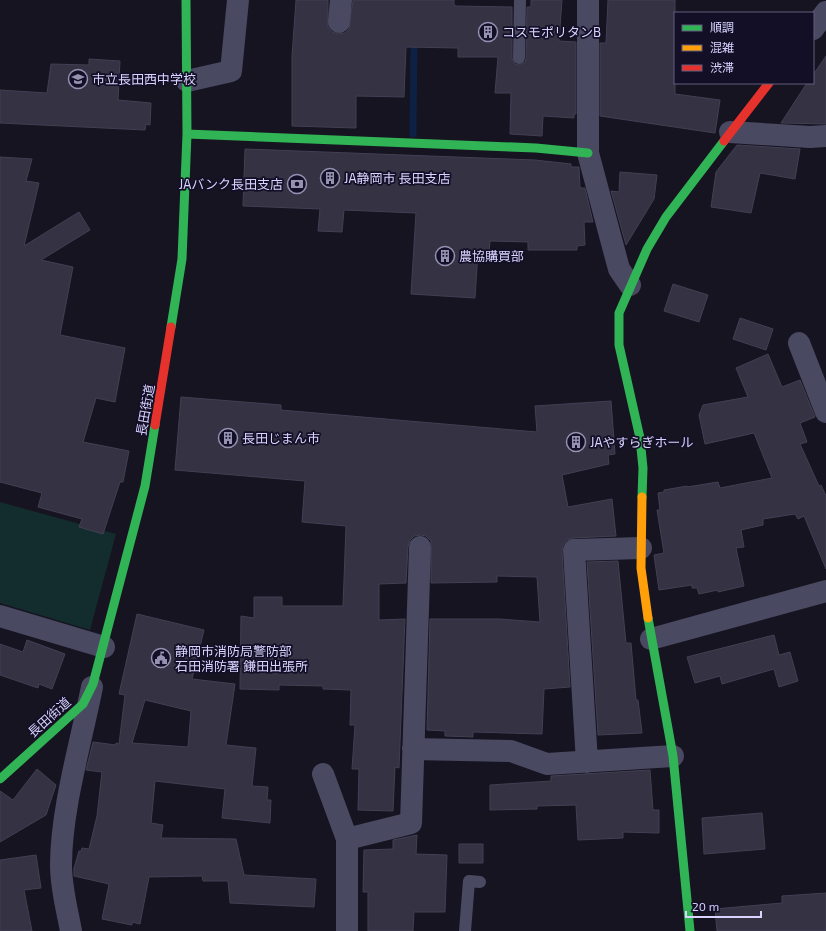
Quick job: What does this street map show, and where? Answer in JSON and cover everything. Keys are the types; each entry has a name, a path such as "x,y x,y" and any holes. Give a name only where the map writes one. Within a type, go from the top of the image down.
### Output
{"street":[{"name":"長田街道","path":"0,779 83,704 93,684 104,647 145,486 168,352 182,258 187,134 186,0"},
{"path":"187,81 231,71 238,0"},
{"path":"339,22 341,0"},
{"path":"588,0 588,153 620,269 630,285"},
{"path":"814,27 826,12"},
{"path":"690,931 673,756 651,639 641,568 643,468 640,438 619,345 619,314 630,285 647,249 666,217 768,84"},
{"path":"730,132 810,137 826,136"},
{"path":"187,134 536,148 588,153"},
{"path":"799,343 826,412"},
{"path":"347,839 411,824 420,547"},
{"path":"587,762 574,550 642,548"},
{"path":"651,639 826,591"},
{"path":"0,616 104,647"},
{"path":"71,931 62,892 61,864 63,837 70,794 93,684"},
{"path":"413,748 511,751 547,764 673,756"},
{"path":"323,774 347,839 347,931"}],"lane":[{"path":"519,58 520,0"},
{"path":"465,931 469,881 480,882"}],"green space":[{"path":"0,502 116,534 90,630 0,603"}],"building":[{"path":"296,0 328,0 328,27 332,32 338,34 345,33 349,29 353,0 454,0 454,5 456,6 512,7 512,58 515,64 519,65 525,62 526,59 527,7 531,7 531,0 562,0 559,41 576,42 576,114 574,114 574,118 543,116 542,136 510,134 511,93 495,93 498,57 458,57 458,48 406,47 404,97 356,96 356,128 292,126 292,56"},
{"path":"608,0 675,0 675,94 720,100 715,133 600,116 600,43 606,43"},
{"path":"826,56 826,124 781,123 806,84 814,84 814,74"},
{"path":"89,59 120,61 118,100 151,103 150,125 146,124 145,130 0,123 0,90 47,93 51,64 89,65"},
{"path":"737,145 800,149 795,179 760,173 751,213 711,207 716,172"},
{"path":"245,149 535,160 571,164 571,167 579,167 580,188 585,188 593,222 584,222 585,245 577,246 577,250 528,250 528,242 490,241 489,251 478,252 475,298 411,294 416,213 344,210 342,232 318,231 320,209 243,206"},
{"path":"0,157 32,159 26,181 39,183 24,246 79,212 90,230 41,260 73,267 60,335 125,348 115,402 96,398 83,442 129,451 123,482 120,482 103,534 79,527 82,519 38,507 42,493 0,482"},
{"path":"620,172 657,175 654,199 626,245 611,191 619,192"},
{"path":"673,284 708,295 699,322 664,311"},
{"path":"740,318 773,329 766,350 733,339"},
{"path":"768,354 782,387 800,380 815,417 800,423 807,442 800,444 819,486 821,485 826,496 826,569 804,516 798,519 795,514 763,519 763,525 741,530 744,547 736,548 744,586 718,592 718,590 699,594 697,588 692,588 692,585 659,590 654,555 664,553 657,510 660,510 658,493 664,492 664,490 687,486 718,482 720,488 772,478 754,433 705,444 699,415 703,405 748,397 736,368"},
{"path":"181,397 281,405 281,410 537,432 535,406 611,401 615,454 608,455 609,464 562,475 568,507 612,499 616,536 573,538 567,540 563,545 562,551 570,687 544,689 542,734 473,732 473,737 445,736 445,731 427,730 430,619 499,619 540,622 537,577 497,576 497,582 431,583 431,541 426,536 414,536 410,540 408,546 406,583 379,584 379,620 405,619 399,768 395,767 393,811 358,810 359,769 352,769 355,725 350,725 351,690 323,689 323,686 279,685 279,690 240,689 241,616 254,618 254,597 282,597 282,606 343,606 346,526 302,522 305,481 175,470"},
{"path":"618,561 626,643 631,643 636,700 638,700 642,733 598,735 587,562"},
{"path":"137,614 204,630 192,679 235,684 226,745 256,748 252,786 268,787 267,800 271,800 270,823 222,818 225,789 155,781 151,823 163,825 161,838 236,839 244,875 316,879 314,907 230,903 228,881 203,881 202,876 149,877 140,924 132,922 132,925 102,919 109,884 74,876 74,868 79,851 81,851 82,848 89,849 97,816 102,772 86,770 93,742 116,745 116,743 119,744 125,695 119,694","holes":["145,700 191,711 188,747 132,743"]},
{"path":"774,635 779,655 790,652 798,681 779,687 774,669 722,684 720,676 695,683 687,657"},
{"path":"27,640 65,654 52,689 39,684 38,688 0,675 0,644 23,652"},
{"path":"37,769 56,785 46,815 0,842 0,791 13,800"},
{"path":"650,770 653,810 659,810 659,833 623,832 623,838 578,840 576,805 537,806 537,809 490,810 490,785 551,781 551,776"},
{"path":"762,813 765,849 704,854 702,818"},
{"path":"417,835 416,854 447,855 445,912 414,912 413,931 368,931 368,892 363,892 364,850 393,849 393,840"},
{"path":"459,844 483,844 483,863 459,863"},
{"path":"36,855 41,888 24,890 32,931 0,931 0,860"},
{"path":"826,893 826,931 717,931 715,909 782,903 782,896"}],"waterway":[{"path":"413,134 414,38"}],"traffic: fast":[{"path":"171,327 182,259 187,134 186,0"},
{"path":"187,134 536,148 588,153"},
{"path":"642,497 643,468 640,438 619,345 619,313 647,249 666,217 724,141"},
{"path":"0,779 83,704 93,684 145,486 155,425"},
{"path":"648,618 673,756 690,931"}],"traffic: slow":[{"path":"642,497 641,568 648,618"}],"traffic: jam":[{"path":"724,141 768,84"},
{"path":"155,425 171,327"}],"place":[{"name":"コスモポリタンB","path":"488,32"},
{"name":"市立長田西中学校","path":"78,79"},
{"name":"JA静岡市 長田支店","path":"330,178"},
{"name":"JAバンク長田支店","path":"297,184"},
{"name":"農協購買部","path":"445,256"},
{"name":"長田じまん市","path":"228,438"},
{"name":"JAやすらぎホール","path":"576,442"},
{"name":"静岡市消防局警防部 石田消防署 鎌田出張所","path":"161,658"}]}
